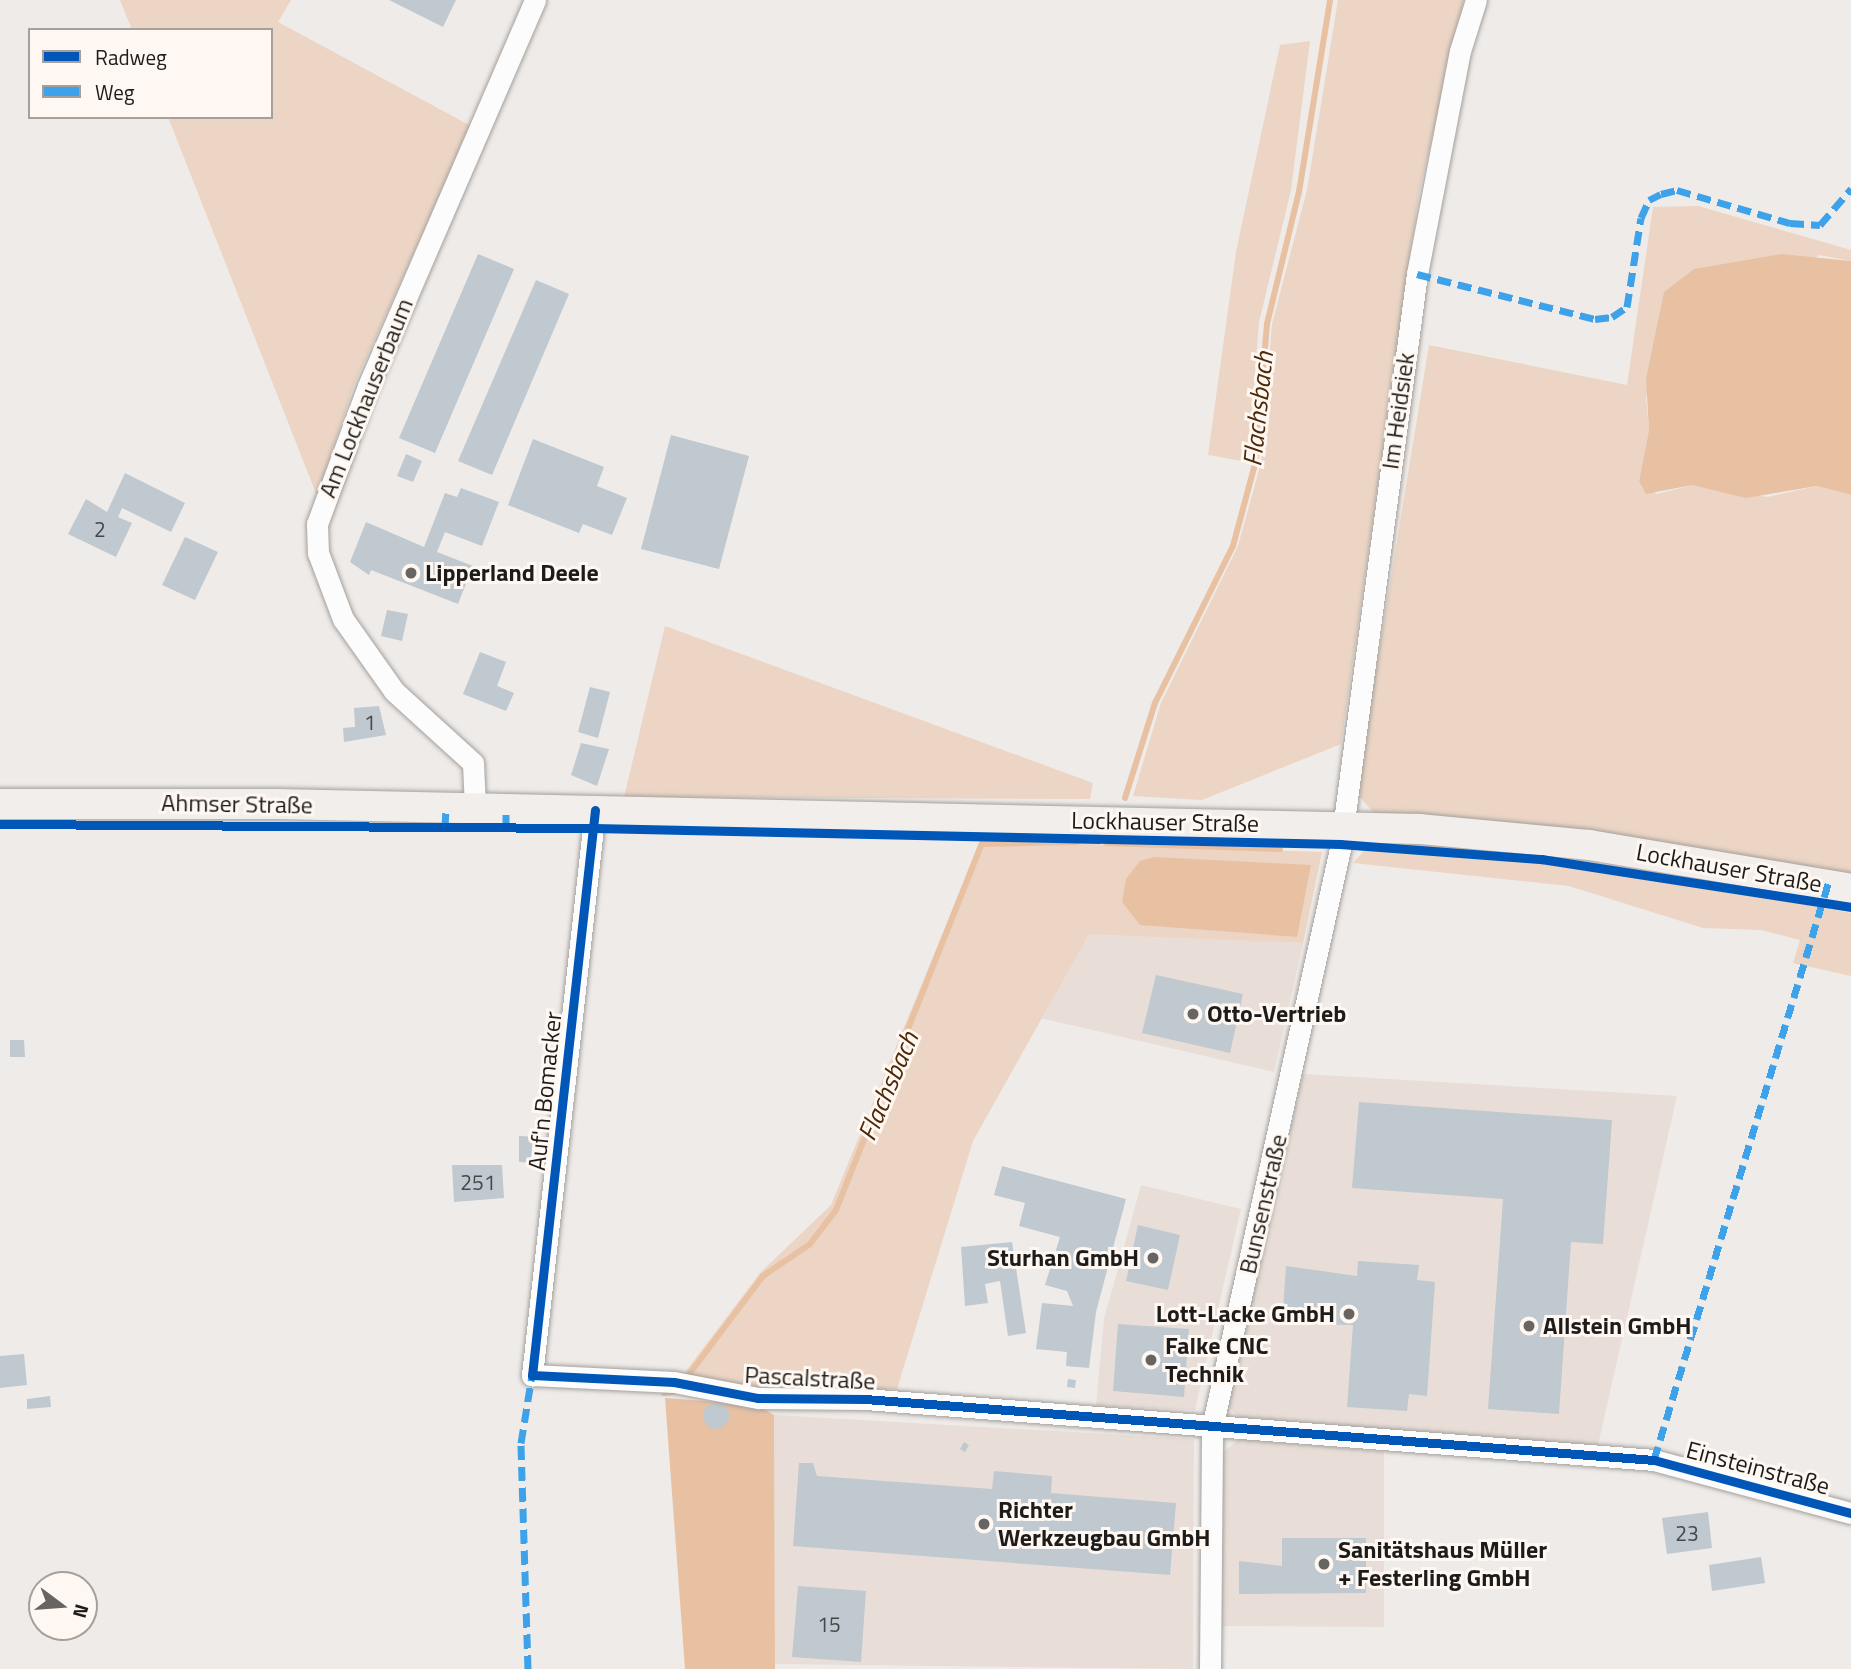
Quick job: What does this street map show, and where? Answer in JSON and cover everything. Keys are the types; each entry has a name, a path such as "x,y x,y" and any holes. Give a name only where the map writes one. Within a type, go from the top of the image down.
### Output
{"street":[{"name":"Am Lockhauserbaum","path":"475,807 473,763 394,691 343,619 318,553 317,523 368,386 535,0"},
{"name":"Im Heidsiek","path":"1341,826 1418,274 1460,51 1476,0"},
{"name":"Ahmser Straße","path":"0,804 475,807"},
{"name":"Lockhauser Straße","path":"475,807 1341,826 1578,843 1851,888"},
{"name":"Auf'n Bomacker","path":"532,1375 595,810"},
{"name":"Bunsenstraße","path":"1210,1669 1212,1428 1341,826"},
{"name":"Pascalstraße","path":"532,1375 674,1382 758,1398 866,1399 1212,1428 1654,1460"},
{"name":"Einsteinstraße","path":"1654,1460 1851,1513"}],"shaded area":[{"path":"120,0 291,0 278,22 471,126 354,385 317,496 169,119 273,119 273,28 131,28"},
{"path":"1338,0 1464,0 1419,193 1341,744 1202,800 1133,796 1161,703 1238,546 1261,463 1272,324 1307,190"},
{"path":"1310,41 1291,190 1259,322 1248,462 1208,455 1236,252 1280,45"},
{"path":"1698,206 1851,250 1851,261 1819,255 1646,397 1649,430 1639,481 1657,494 1692,485 1767,497 1817,486 1851,495 1851,878 1375,814 1356,793 1429,345 1627,385 1653,207"},
{"path":"1781,254 1851,261 1851,495 1817,486 1746,498 1692,485 1646,494 1639,481 1649,430 1646,379 1664,292 1694,269"},
{"path":"665,626 1093,783 1090,799 624,797"},
{"path":"981,840 1322,852 1303,943 1089,934 973,1141 897,1389 755,1391 683,1375 760,1273 831,1205"},
{"path":"1374,840 1533,855 1851,913 1851,976 1793,963 1800,940 1761,930 1703,928 1569,886 1353,863"},
{"path":"1154,857 1311,865 1297,937 1140,925 1122,902 1126,879 1140,861"},
{"path":"1089,933 1303,943 1274,1072 1040,1018"},
{"path":"1303,1074 1677,1096 1597,1450 1242,1421 1228,1407"},
{"path":"1141,1185 1241,1209 1195,1410 1096,1406 1104,1319"},
{"path":"665,1398 757,1405 774,1415 775,1669 685,1669"},
{"path":"774,1415 1194,1439 1193,1669 775,1664"},
{"path":"1239,1439 1384,1452 1384,1627 1220,1626 1222,1453"}],"building":[{"path":"389,0 456,0 443,27"},
{"path":"478,254 514,269 435,453 399,438"},
{"path":"536,280 569,294 492,475 458,461"},
{"path":"671,435 749,456 719,569 641,549"},
{"path":"533,439 604,467 597,486 627,498 612,535 583,524 579,533 508,505"},
{"path":"406,454 422,461 413,482 397,476"},
{"path":"125,473 185,503 171,532 122,508 118,517 132,523 116,557 68,534 86,499 107,512"},
{"path":"461,488 499,502 482,546 445,532 437,552 473,566 458,604 371,570 369,575 350,562 366,522 424,547 445,493 457,497"},
{"path":"185,537 218,552 195,600 162,585"},
{"path":"387,610 408,614 402,641 381,636"},
{"path":"480,652 506,662 497,686 514,693 506,711 463,694"},
{"path":"590,687 610,692 598,738 578,732"},
{"path":"379,706 386,735 344,742 343,728 355,727 354,708"},
{"path":"581,743 609,749 597,786 571,775"},
{"name":"Otto-Vertrieb","path":"1156,975 1243,994 1230,1053 1142,1033"},
{"path":"10,1040 24,1040 25,1057 10,1057"},
{"name":"Allstein GmbH","path":"1359,1102 1612,1120 1603,1244 1571,1242 1559,1414 1488,1409 1503,1199 1352,1188"},
{"path":"519,1136 539,1137 538,1163 519,1162"},
{"path":"452,1165 502,1165 504,1198 454,1202"},
{"path":"1002,1166 1126,1199 1096,1312 1089,1368 1066,1366 1067,1352 1036,1349 1042,1303 1073,1306 1067,1291 1045,1285 1060,1237 1019,1226 1025,1203 994,1195"},
{"name":"Sturhan GmbH","path":"1138,1225 1180,1235 1168,1290 1126,1281"},
{"path":"1012,1242 1026,1333 1008,1336 1000,1281 985,1284 988,1303 965,1306 961,1247"},
{"name":"Lott-Lacke GmbH","path":"1358,1261 1419,1265 1417,1280 1435,1282 1427,1396 1409,1394 1407,1411 1347,1407 1353,1325 1282,1324 1286,1266 1357,1276"},
{"name":"Falke CNC Technik","path":"1118,1324 1189,1329 1184,1397 1113,1391"},
{"path":"24,1354 27,1385 0,1388 0,1356"},
{"path":"1068,1379 1076,1380 1075,1388 1067,1387"},
{"path":"50,1396 51,1407 27,1409 27,1399"},
{"path":"716,1403 725,1407 729,1416 725,1425 716,1429 707,1425 703,1416 707,1407"},
{"path":"964,1442 969,1445 965,1452 960,1449"},
{"name":"Richter Werkzeugbau GmbH","path":"799,1463 813,1463 817,1476 992,1489 994,1471 1052,1476 1051,1493 1176,1503 1170,1575 793,1546"},
{"path":"1708,1512 1712,1548 1667,1554 1662,1518"},
{"name":"Sanitätshaus Müller + Festerling GmbH","path":"1282,1538 1366,1538 1366,1593 1239,1594 1239,1561 1282,1566"},
{"path":"1761,1557 1765,1583 1712,1591 1709,1565"},
{"path":"798,1586 866,1591 861,1662 792,1657"}],"waterway":[{"name":"Flachsbach","path":"1125,798 1155,703 1233,546 1255,464 1267,324 1299,192 1330,0"},
{"name":"Flachsbach","path":"690,1373 763,1276 810,1244 836,1210 982,844 1077,842"},
{"path":"1107,843 1280,849"},
{"name":"Flachsbach","path":"664,1393 678,1391"}],"marked path":[{"path":"1417,274 1595,319 1612,317 1627,307 1641,218 1649,200 1677,190 1790,223 1820,225 1851,189"},
{"path":"445,827 446,807"},
{"path":"506,808 506,828"},
{"path":"1654,1460 1828,884"},
{"path":"528,1669 521,1443 532,1375"}],"cycle path":[{"path":"595,810 532,1375 674,1382 758,1398 865,1399 1654,1460 1851,1513"},
{"path":"0,824 594,828 1341,844 1541,859 1851,907"}],"place":[{"name":"Lipperland Deele","path":"411,573"},
{"name":"Otto-Vertrieb","path":"1193,1014"},
{"name":"Sturhan GmbH","path":"1153,1258"},
{"name":"Lott-Lacke GmbH","path":"1349,1314"},
{"name":"Allstein GmbH","path":"1529,1326"},
{"name":"Falke CNC Technik","path":"1151,1360"},
{"name":"Richter Werkzeugbau GmbH","path":"984,1524"},
{"name":"Sanitätshaus Müller + Festerling GmbH","path":"1324,1564"}]}
